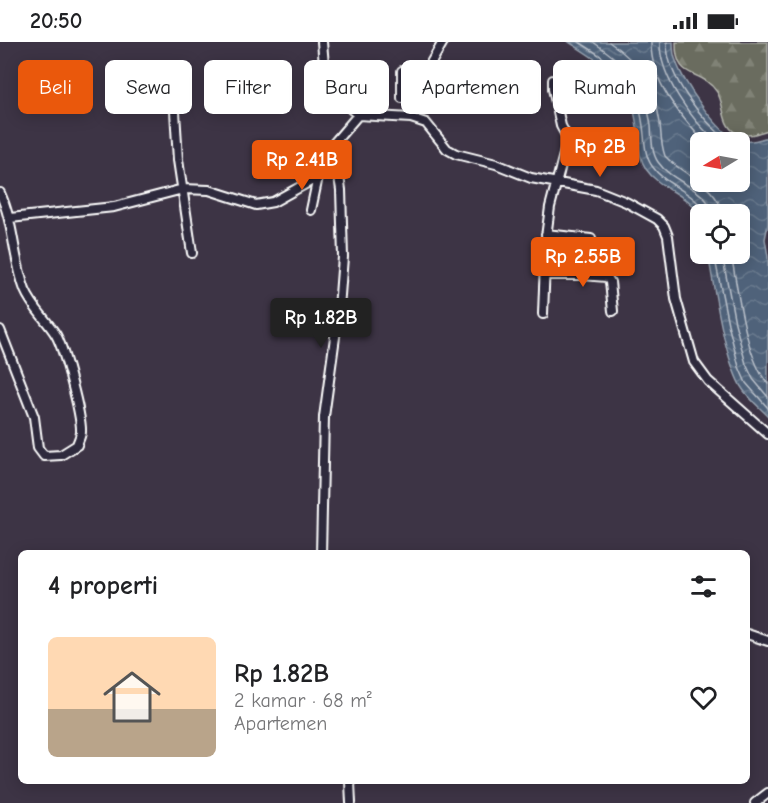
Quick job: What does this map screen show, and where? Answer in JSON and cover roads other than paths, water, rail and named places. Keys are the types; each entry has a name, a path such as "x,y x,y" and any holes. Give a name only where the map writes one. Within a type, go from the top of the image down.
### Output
{"street":[{"path":"322,42 327,79 340,99 358,115 411,118 426,123 447,149 456,154 496,164 531,178 556,184 580,186 610,195 645,212 664,226 668,236 676,299 694,362 708,381 768,434"},
{"path":"433,60 443,42"},
{"path":"175,114 178,160 192,253"},
{"path":"411,118 412,114"},
{"path":"543,314 546,234 550,207 568,139 561,126 558,114"},
{"path":"311,210 318,177 334,143 358,115"},
{"path":"321,550 324,417 339,308 343,257 341,190 334,143"},
{"path":"10,218 114,207 183,189 209,190 256,205 265,204 273,202 318,177"},
{"path":"0,193 10,218 25,290 56,336 78,413 81,432 77,445 61,456 44,456 38,448 34,417 0,330"},
{"path":"546,234 591,239"},
{"path":"544,275 582,275 607,278 610,282 613,311"},
{"path":"750,635 768,641"},
{"path":"350,784 351,803"},
{"path":"755,803 768,793"}],"water":[{"path":"569,42 673,42 674,56 686,81 702,107 725,132 690,132 690,192 750,192 750,141 768,137 768,224 765,239 768,257 768,416 746,394 734,371 720,321 710,264 750,264 750,204 690,204 652,176 642,160 634,114 657,114 657,60 595,60"}]}
